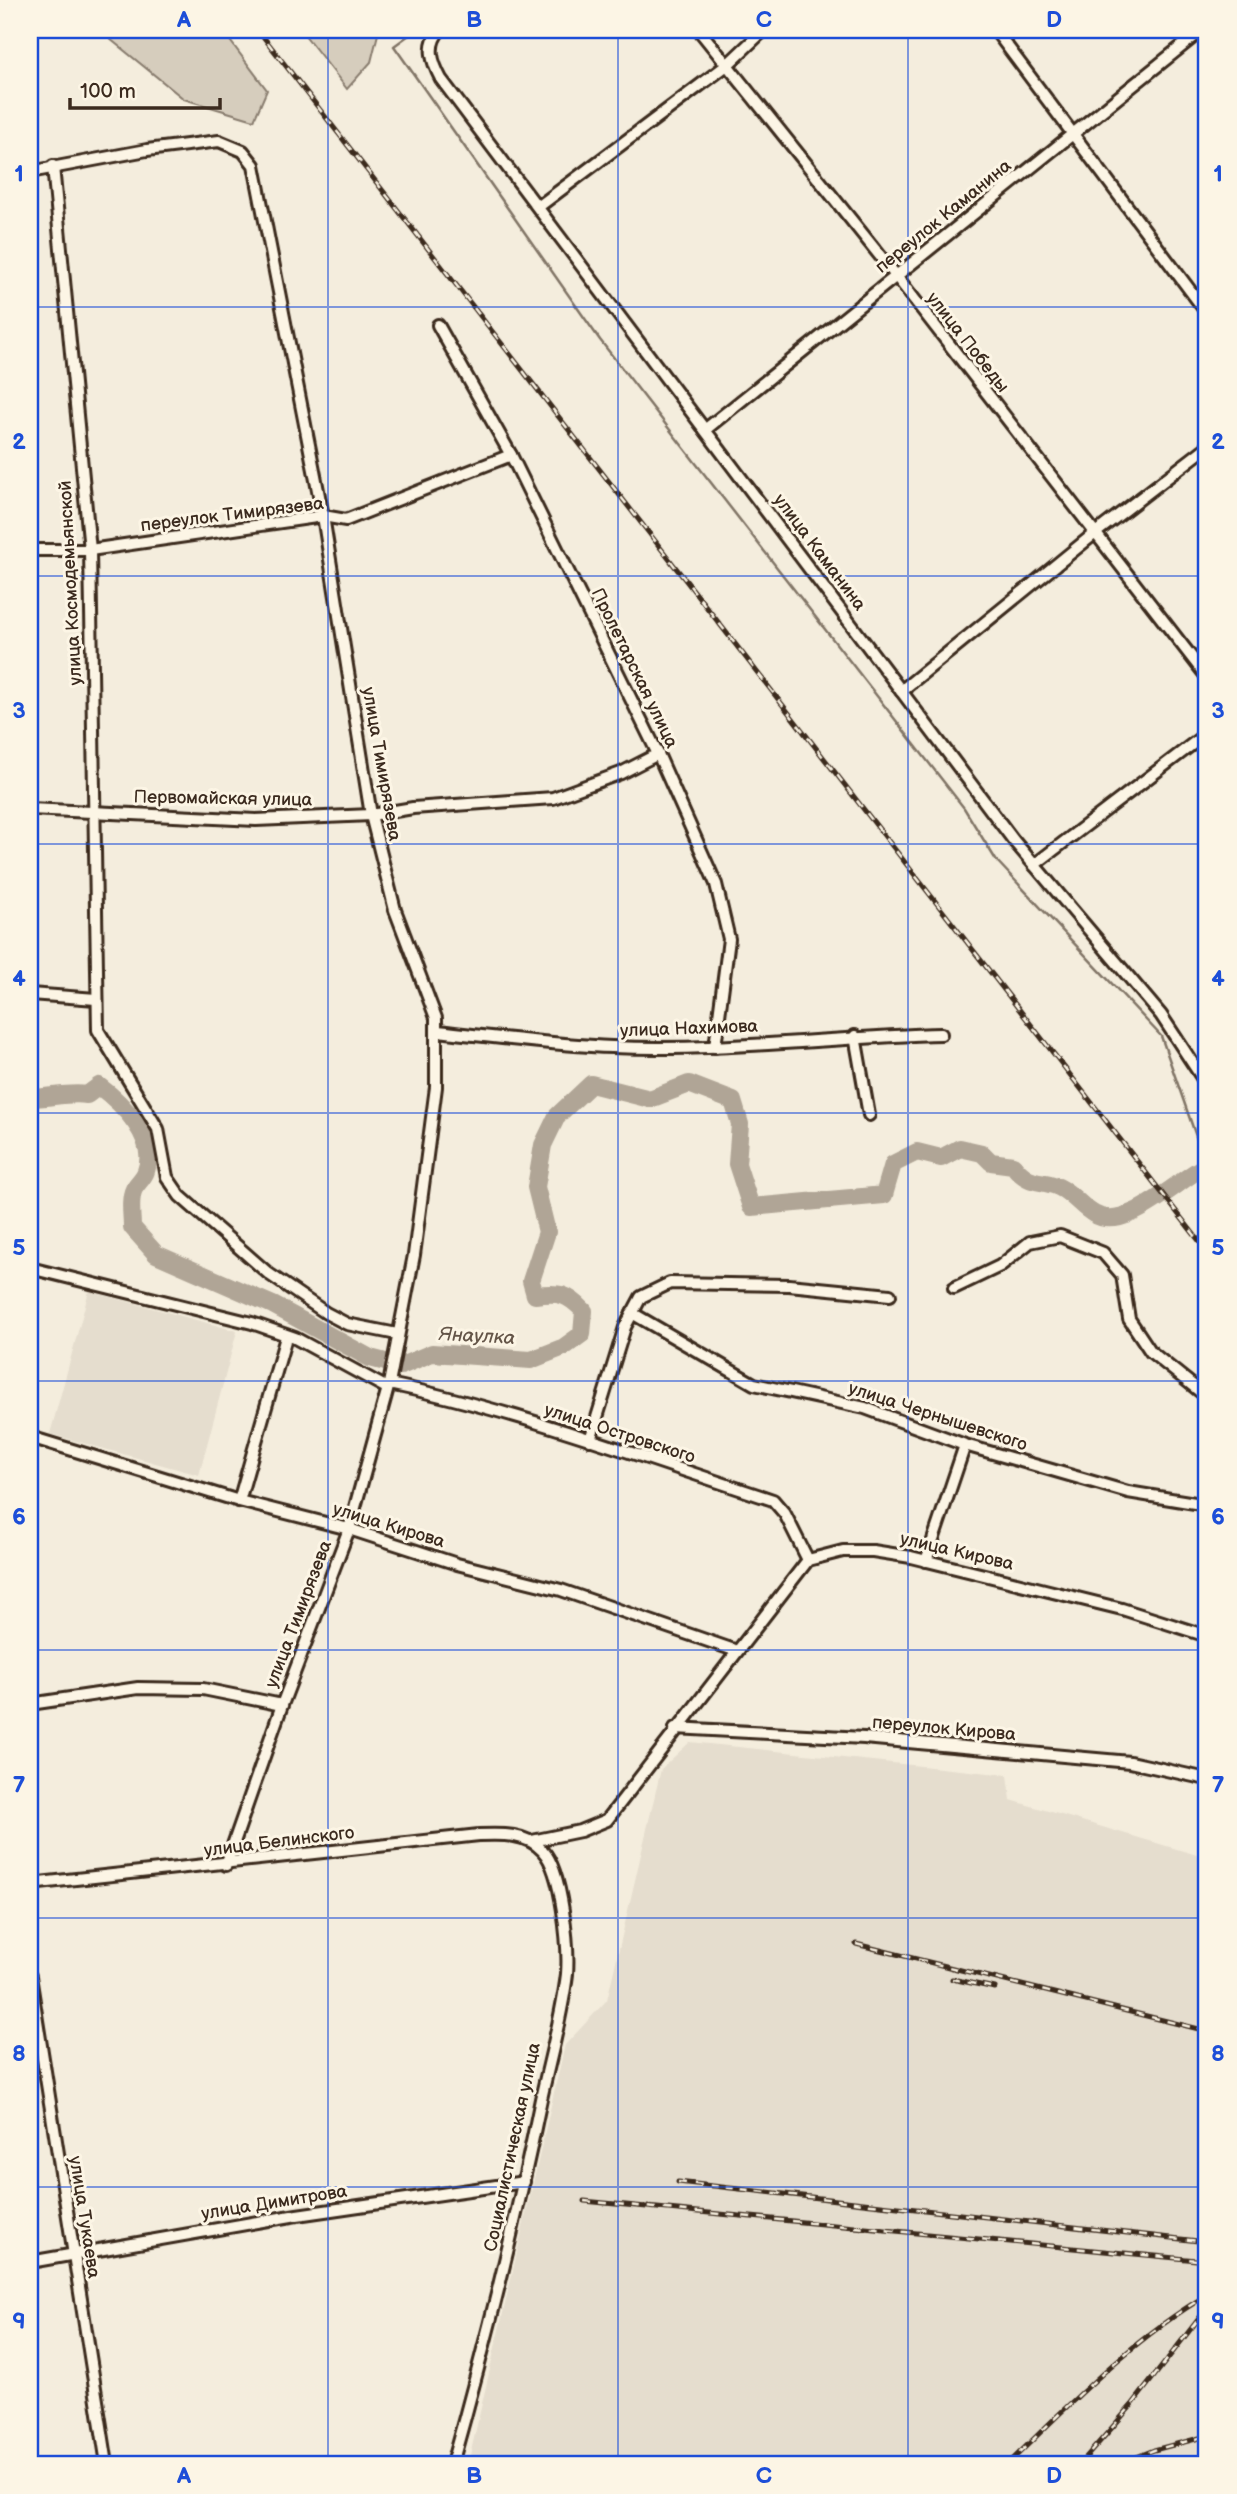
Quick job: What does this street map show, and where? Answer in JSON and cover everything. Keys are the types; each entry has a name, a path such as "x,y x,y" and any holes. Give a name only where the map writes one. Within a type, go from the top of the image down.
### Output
{"street":[{"name":"улица Каманина","path":"440,30 433,38 431,49 441,79 1034,864 1161,1015 1207,1085"},
{"name":"улица Победы","path":"699,30 897,277 1207,677"},
{"path":"538,207 727,65 764,30"},
{"path":"995,30 1207,313"},
{"name":"переулок Каманина","path":"706,429 1202,30"},
{"name":"улица Тимирязева","path":"53,166 219,141 243,151 254,165 260,183 323,516 372,815 395,910 436,1018 436,1087 414,1255 388,1386 349,1529 282,1705 226,1865"},
{"path":"30,172 53,166"},
{"name":"улица Космодемьянской","path":"53,166 90,550 98,1030 158,1129 167,1177 180,1196 269,1274 326,1313 347,1324 396,1340"},
{"name":"Пролетарская улица","path":"438,325 511,455 659,754 716,884 729,939 715,1047"},
{"path":"901,691 1094,534 1207,447"},
{"name":"переулок Тимирязева","path":"30,550 90,550 323,516 346,520 511,455"},
{"path":"1034,864 1207,733"},
{"name":"Первомайская улица","path":"30,809 256,820 372,815 413,808 553,798 621,773 659,754"},
{"path":"30,993 96,999"},
{"name":"улица Нахимова","path":"437,1031 612,1047 715,1047 855,1036 941,1034"},
{"path":"855,1036 869,1115"},
{"path":"954,1288 1000,1266 1030,1242 1060,1236 1103,1253 1122,1275 1129,1319 1151,1352 1207,1397"},
{"name":"улица Островского","path":"30,1268 252,1323 295,1338 388,1386 428,1392 590,1440 773,1500 785,1514 808,1560"},
{"path":"590,1440 625,1327 641,1297 670,1283 789,1285 890,1295"},
{"name":"улица Чернышевского","path":"632,1313 754,1384 865,1408 965,1445 1128,1492 1207,1505"},
{"path":"239,1501 286,1337"},
{"name":"улица Кирова","path":"30,1437 239,1501 349,1529 457,1564 561,1590 737,1651"},
{"path":"926,1561 965,1445"},
{"name":"улица Кирова","path":"808,1560 843,1551 873,1551 926,1561 1122,1609 1207,1636"},
{"path":"531,1841 580,1831 607,1819 808,1560"},
{"path":"30,1704 138,1688 203,1689 282,1705"},
{"name":"переулок Кирова","path":"676,1728 864,1738 1130,1762 1207,1779"},
{"name":"улица Белинского","path":"30,1884 226,1865 479,1835 507,1833 531,1841"},
{"name":"Социалистическая улица","path":"452,2464 524,2182 567,1974 566,1931 551,1864 544,1852 531,1841"},
{"name":"улица Тукаева","path":"30,1976 107,2464"},
{"name":"улица Димитрова","path":"30,2262 297,2215 524,2182"}],"shaded area":[{"path":"99,30 222,30 267,90 254,120 184,99"},
{"path":"301,30 379,30 371,62 347,89"},
{"path":"89,1291 237,1331 199,1475 50,1434"},
{"path":"690,1742 1008,1775 1011,1800 1207,1858 1207,2464 468,2464 565,2045 607,2000 661,1769"}],"waterway":[{"path":"416,30 394,46 600,340 964,808 996,860 1161,1036 1206,1165"},
{"name":"Янаулка","path":"30,1098 87,1095 99,1086 118,1102 136,1123 147,1147 148,1159 145,1174 132,1193 132,1227 156,1254 273,1305 370,1358 401,1366 432,1353 531,1360 564,1347 582,1334 584,1311 573,1300 562,1295 535,1295 531,1281 547,1232 536,1187 543,1145 557,1116 591,1084 650,1099 689,1084 733,1101 740,1124 737,1164 751,1207 884,1195 893,1164 917,1152 941,1158 960,1148 982,1153 991,1162 1013,1165 1032,1180 1057,1186 1094,1214 1107,1218 1121,1217 1152,1202 1207,1165"}],"railway":[{"path":"258,30 1207,1251"},
{"path":"856,1944 1207,2031"},
{"path":"952,1979 995,1988"},
{"path":"678,2182 1207,2242"},
{"path":"584,2201 1207,2261"},
{"path":"1008,2464 1127,2352 1207,2295"},
{"path":"1080,2464 1132,2405 1207,2308"},
{"path":"1119,2464 1154,2450 1207,2436"}]}
